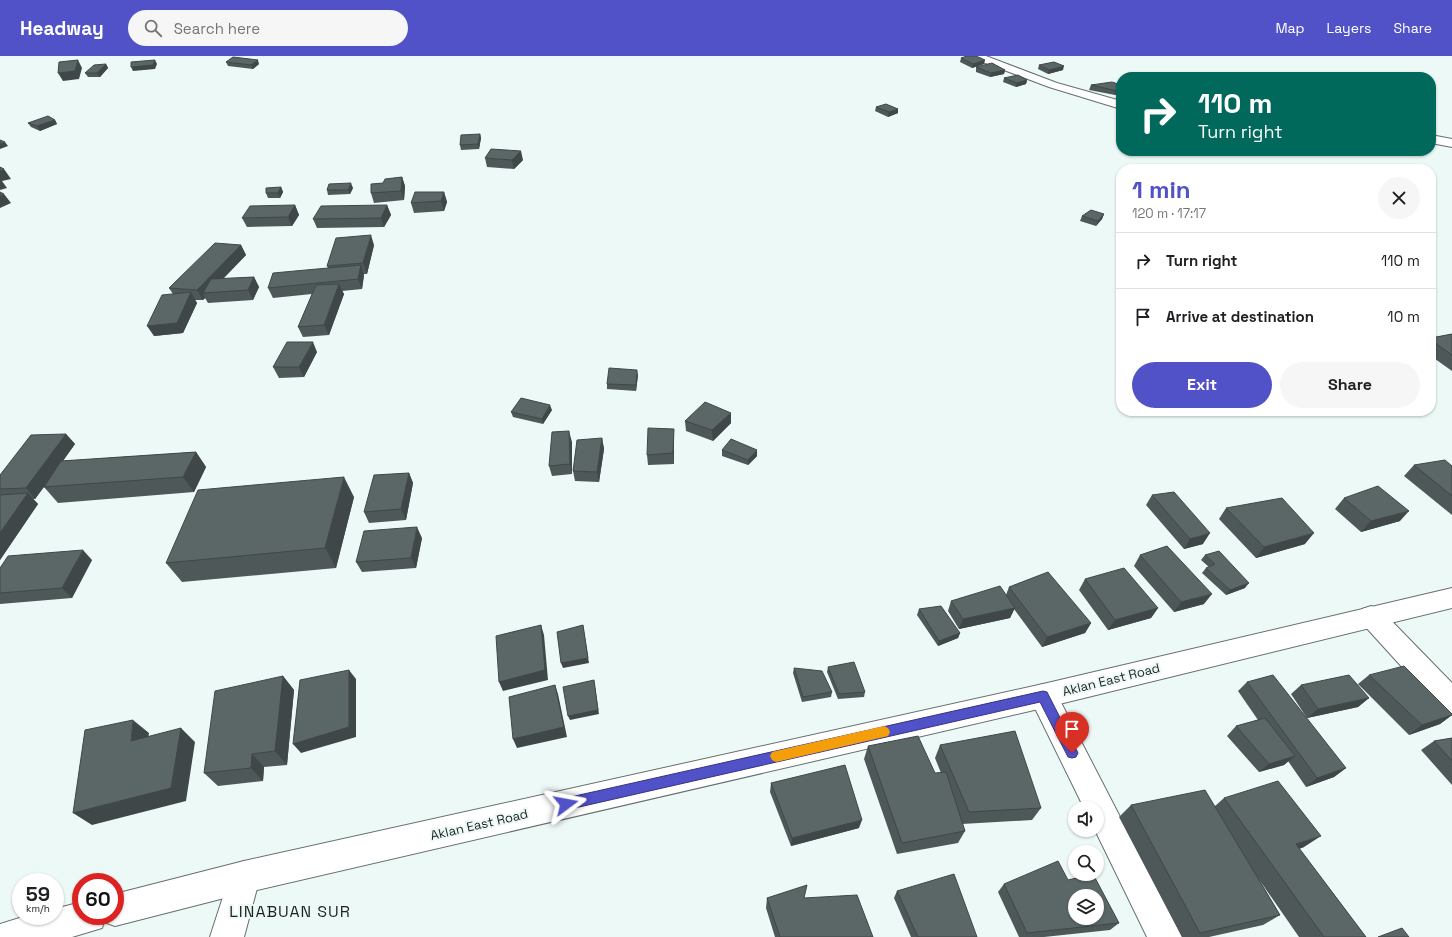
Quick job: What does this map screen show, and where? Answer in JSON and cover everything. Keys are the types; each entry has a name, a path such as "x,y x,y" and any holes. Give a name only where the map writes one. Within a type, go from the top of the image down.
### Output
{"main road":[{"path":"976,56 1053,85 1116,104"},
{"path":"1436,141 1452,143"},
{"name":"Aklan East Road","path":"124,908 244,877 1043,696 1371,616 1452,598"},
{"path":"1371,616 1452,702"},
{"path":"1043,696 1165,937"},
{"path":"227,937 244,877"},
{"path":"9,937 72,921"}],"building":[{"path":"976,56 985,60 973,64 961,58"},
{"path":"233,57 258,60 251,65 226,62"},
{"path":"78,60 75,71 58,73 59,62"},
{"path":"155,60 153,65 131,67 131,62"},
{"path":"1054,62 1064,66 1049,70 1039,65"},
{"path":"992,63 1005,70 991,73 976,67"},
{"path":"106,64 97,73 85,73 94,65"},
{"path":"1018,75 1027,80 1017,83 1004,78"},
{"path":"1112,82 1116,83 1116,91 1091,85"},
{"path":"886,104 898,109 889,112 876,107"},
{"path":"48,116 55,120 37,126 28,123"},
{"path":"480,134 478,144 460,145 461,135"},
{"path":"491,149 521,151 512,160 485,158"},
{"path":"402,177 401,191 371,193 371,184 383,183 385,179"},
{"path":"351,183 348,190 327,190 329,184"},
{"path":"281,187 278,193 266,193 266,188"},
{"path":"415,192 444,192 441,201 411,203"},
{"path":"295,205 288,217 242,218 250,206"},
{"path":"387,205 381,218 313,219 321,206"},
{"path":"1091,210 1104,214 1098,221 1082,216"},
{"path":"371,235 363,263 327,266 336,238"},
{"path":"215,243 241,245 197,290 169,288"},
{"path":"361,265 358,279 268,288 273,273"},
{"path":"254,277 248,290 203,293 211,279"},
{"path":"339,284 324,325 298,327 316,285"},
{"path":"191,292 177,323 147,326 162,295"},
{"path":"1452,334 1452,355 1436,344 1436,337"},
{"path":"287,342 313,342 299,367 273,367"},
{"path":"609,368 637,370 636,385 607,384"},
{"path":"521,398 550,405 542,419 511,412"},
{"path":"705,402 731,413 712,430 685,421"},
{"path":"648,428 674,429 673,453 647,455"},
{"path":"569,431 570,464 549,466 552,432"},
{"path":"66,434 26,488 0,489 0,475 31,435"},
{"path":"602,438 597,472 573,471 577,440"},
{"path":"731,439 757,450 748,460 722,450"},
{"path":"196,452 183,477 44,487 61,461"},
{"path":"1445,460 1452,466 1452,496 1414,465"},
{"path":"409,473 401,509 364,512 374,475"},
{"path":"344,477 325,548 166,563 198,490"},
{"path":"1378,486 1409,511 1371,521 1344,498"},
{"path":"1174,492 1210,533 1190,539 1152,495"},
{"path":"28,493 0,533 0,495"},
{"path":"1282,498 1314,533 1264,547 1226,508"},
{"path":"417,527 411,558 356,562 364,531"},
{"path":"1167,546 1212,594 1181,602 1140,555"},
{"path":"83,550 62,588 0,593 0,568 8,556"},
{"path":"1219,551 1249,583 1230,590 1206,568 1215,564 1205,555"},
{"path":"1124,568 1158,608 1115,620 1085,579"},
{"path":"1048,572 1091,623 1047,637 1009,587"},
{"path":"1000,586 1015,608 963,619 951,601"},
{"path":"941,606 960,633 939,641 919,609"},
{"path":"541,625 545,670 499,682 496,636"},
{"path":"583,625 588,658 561,663 557,632"},
{"path":"854,662 865,692 839,694 828,667"},
{"path":"1404,666 1452,715 1422,725 1369,675"},
{"path":"794,668 822,671 832,692 803,697"},
{"path":"349,670 349,727 293,744 300,680"},
{"path":"1273,675 1346,768 1317,778 1247,682"},
{"path":"1349,675 1369,698 1318,709 1301,685"},
{"path":"283,676 275,751 252,754 251,768 204,773 215,691"},
{"path":"594,680 598,710 568,716 563,687"},
{"path":"555,685 564,727 513,739 509,697"},
{"path":"1265,718 1295,756 1269,764 1236,726"},
{"path":"133,720 131,741 181,728 171,788 73,813 85,730"},
{"path":"1015,731 1041,808 969,812 940,745"},
{"path":"918,736 935,773 946,772 965,831 902,843 868,746"},
{"path":"1452,738 1452,761 1434,741"},
{"path":"845,765 862,820 792,838 771,783"},
{"path":"1278,781 1321,836 1296,844 1366,937 1324,937 1224,798"},
{"path":"1205,790 1280,915 1200,933 1131,805"},
{"path":"1058,861 1068,881 1097,881 1101,889 1068,889 1068,925 1101,925 1027,933 1004,884"},
{"path":"954,874 977,937 918,937 897,891"},
{"path":"807,885 804,898 857,895 873,937 780,937 767,898"},
{"path":"1104,895 1119,923 1104,925"},
{"path":"1402,928 1409,937 1378,937"}],"slow traffic":[{"path":"776,756 884,732"}],"district":[{"name":"LINABUAN SUR","path":"290,911"}],"route":[{"path":"566,804 1043,696 1072,753"}]}
